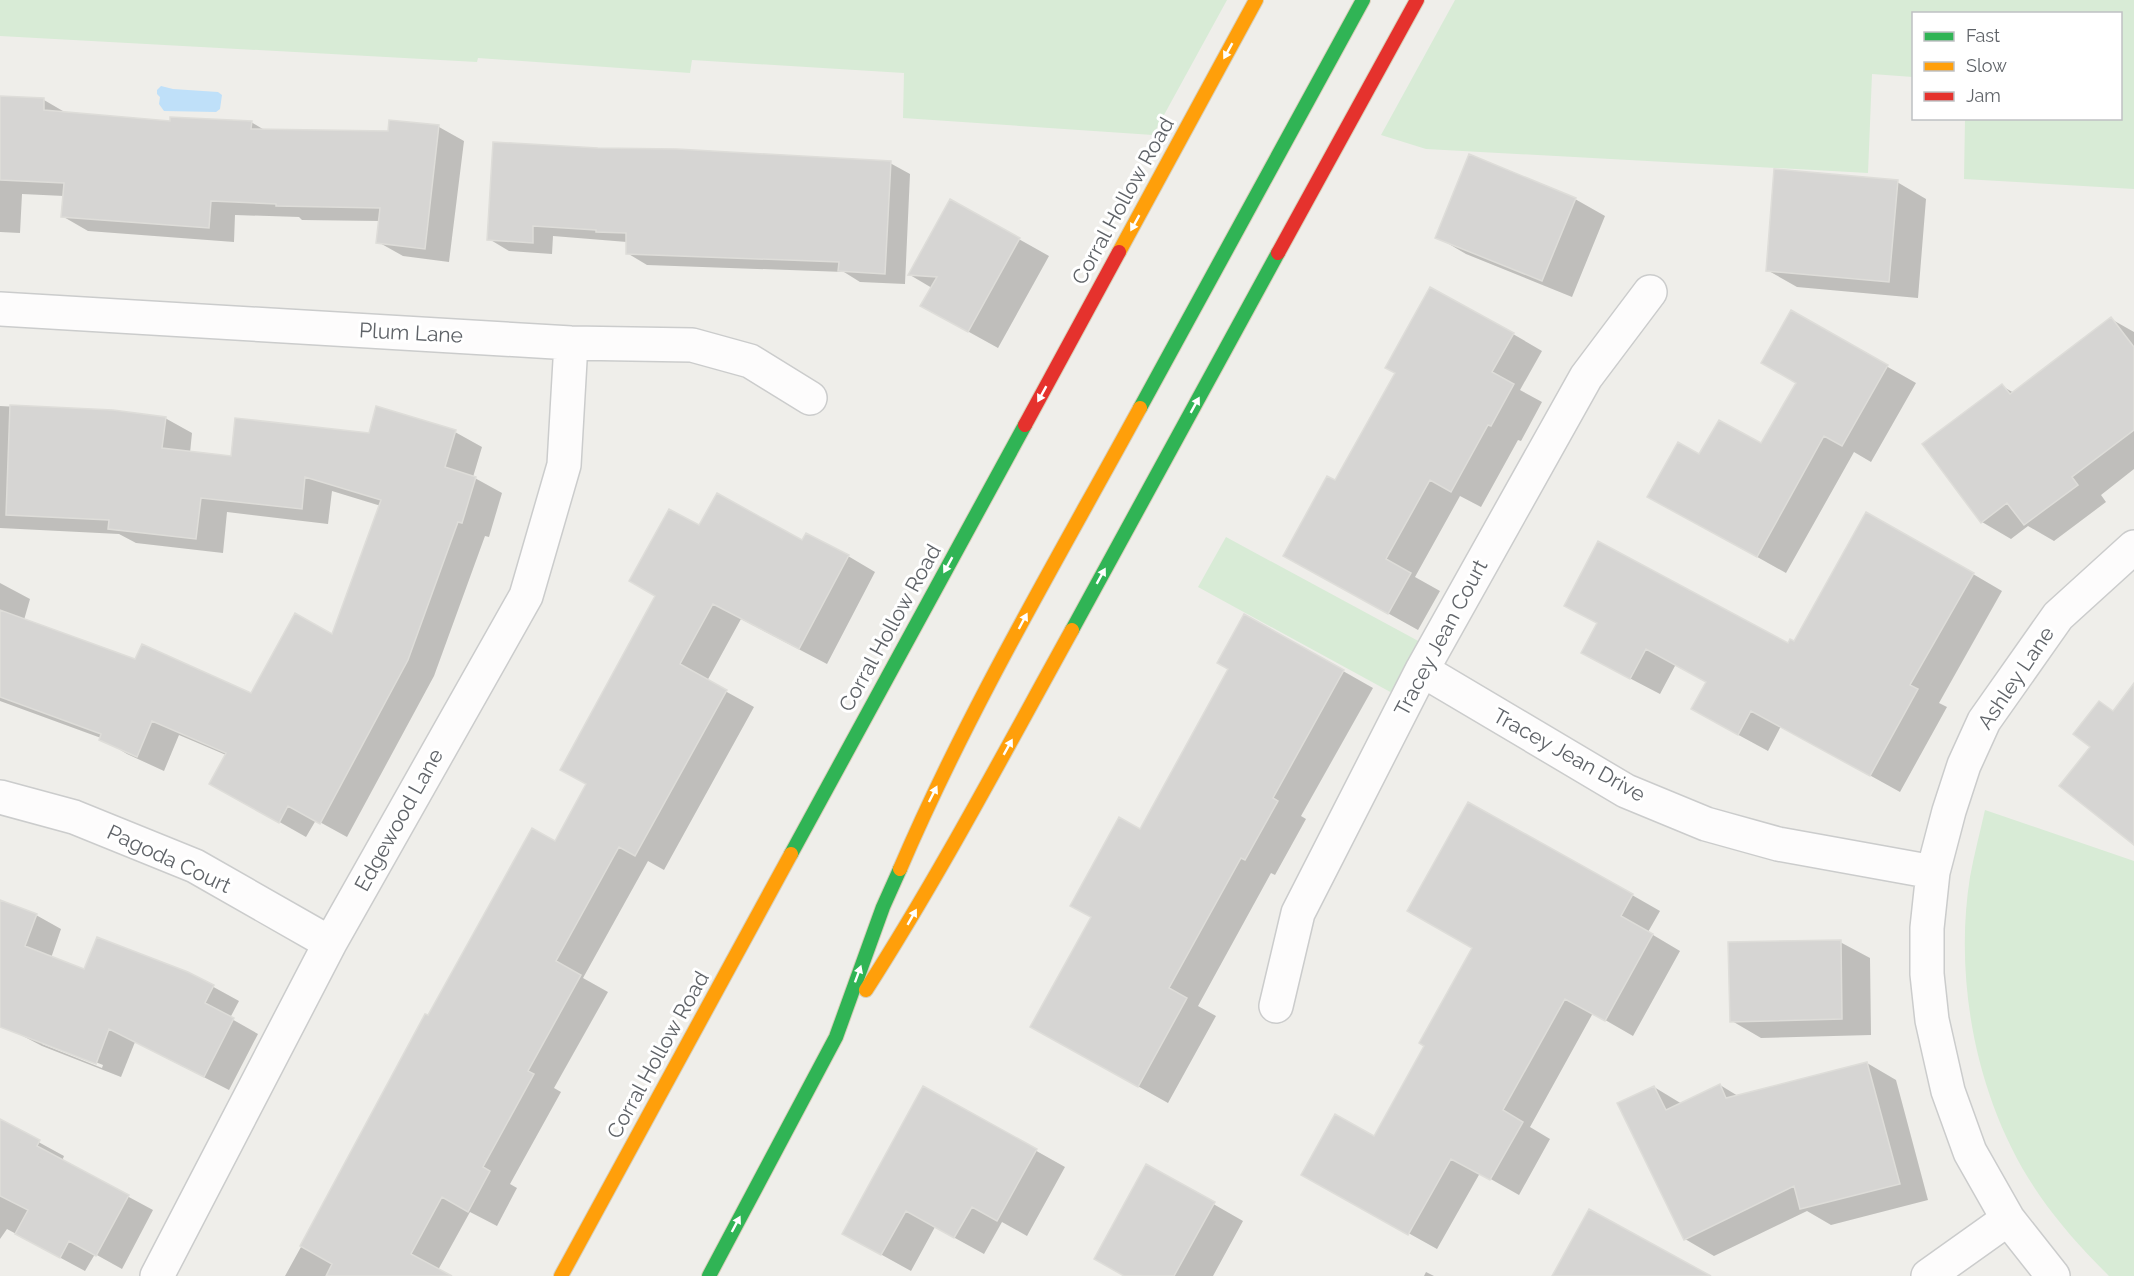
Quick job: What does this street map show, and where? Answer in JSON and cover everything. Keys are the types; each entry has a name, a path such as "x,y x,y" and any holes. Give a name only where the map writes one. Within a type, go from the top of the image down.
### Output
{"main road":[{"name":"Corral Hollow Road","path":"561,1276 1256,0"},
{"path":"836,1037 883,907 924,812 970,720 1363,0"},
{"path":"709,1276 836,1037 907,926 945,861 1418,0"}],"street":[{"name":"Tracey Jean Court","path":"1276,1006 1298,913 1422,670 1586,377 1650,292"},
{"name":"Plum Lane","path":"0,309 572,343 692,345 750,361 810,398"},
{"name":"Edgewood Lane","path":"157,1276 330,943 526,596 564,465 572,343"},
{"name":"Ashley Lane","path":"2053,1276 2008,1219 1970,1152 1948,1092 1932,1020 1927,974 1927,928 1933,872 1964,765 1984,721 2058,616 2134,547"},
{"name":"Tracey Jean Drive","path":"1422,670 1626,791 1706,824 1778,844 1933,872"},
{"name":"Pagoda Court","path":"0,796 75,817 195,866 330,943"},
{"path":"1928,1276 1954,1255 2008,1219"}],"green space":[{"path":"0,0 1227,0 1153,135 903,118 904,73 692,60 690,73 478,58 477,62 0,36"},
{"path":"1455,0 2134,0 2134,189 1964,179 1965,120 2122,120 2122,12 1912,12 1912,77 1872,74 1868,173 1426,149 1381,135"},
{"path":"1226,537 1422,643 1394,694 1198,587"},
{"path":"1985,810 2134,861 2134,1276 2109,1276 2056,1217 2018,1161 1986,1084 1975,1043 1968,1001 1965,959 1970,877"}],"water":[{"path":"161,86 218,92 222,95 220,109 216,112 164,111 159,104 160,97 157,94"}],"building":[{"path":"0,96 44,98 44,110 170,121 170,117 252,121 251,129 388,131 389,120 439,125 425,249 376,243 380,208 276,206 276,204 211,201 209,228 61,217 64,183 0,180"},
{"path":"493,142 891,161 885,274 838,271 839,262 626,254 626,233 596,232 596,230 533,226 533,243 487,240"},
{"path":"1469,154 1576,198 1542,281 1435,238"},
{"path":"1774,169 1898,180 1889,282 1766,271"},
{"path":"950,199 1020,238 968,332 920,306 937,277 908,275"},
{"path":"1430,287 1514,333 1492,372 1514,384 1451,492 1430,480 1386,559 1411,573 1388,614 1283,556 1327,476 1335,480 1395,373 1385,368"},
{"path":"1791,310 1888,365 1842,446 1824,436 1757,557 1647,497 1678,442 1699,454 1719,420 1761,443 1796,383 1761,363"},
{"path":"2111,317 2134,347 2134,430 2072,477 2078,485 2024,525 2007,503 1981,523 1922,444 2002,384 2010,394"},
{"path":"10,405 113,410 166,417 162,448 231,456 235,418 369,433 376,406 456,430 445,467 476,477 462,523 458,522 408,660 320,824 288,806 279,823 209,784 226,753 152,721 137,757 99,740 101,734 0,697 0,610 135,659 142,644 251,693 295,613 332,634 381,500 305,477 302,509 201,498 196,539 108,529 109,520 6,515"},
{"path":"717,493 802,540 806,533 849,555 799,649 713,604 680,664 727,690 635,856 619,847 556,961 581,975 528,1071 534,1074 483,1167 490,1171 468,1212 442,1197 411,1254 452,1276 326,1276 332,1264 300,1246 425,1014 428,1015 532,828 555,841 586,784 560,770 655,596 629,581 669,509 699,525"},
{"path":"1866,512 1974,573 1910,685 1918,689 1870,776 1751,711 1738,735 1691,709 1706,682 1646,649 1630,679 1581,653 1597,623 1564,606 1598,541 1788,643 1790,639 1794,641"},
{"path":"1244,614 1344,670 1273,798 1278,801 1245,860 1241,858 1169,988 1187,998 1138,1087 1030,1027 1091,917 1070,906 1119,817 1140,829 1228,669 1217,663"},
{"path":"2134,683 2134,845 2059,786 2090,747 2073,734 2099,701 2113,711"},
{"path":"1468,802 1633,894 1621,916 1653,934 1605,1021 1565,999 1503,1110 1523,1122 1490,1180 1451,1159 1408,1235 1301,1175 1335,1114 1374,1136 1424,1046 1419,1043 1472,948 1407,911"},
{"path":"0,900 37,914 25,946 84,969 97,937 188,972 214,985 205,1003 234,1018 204,1077 109,1029 96,1064 0,1027"},
{"path":"1841,940 1842,1019 1730,1022 1728,942"},
{"path":"1867,1062 1900,1184 1800,1209 1794,1186 1684,1240 1617,1103 1654,1086 1666,1110 1720,1084 1726,1098"},
{"path":"923,1086 1037,1149 997,1221 972,1207 954,1238 906,1211 881,1255 842,1234"},
{"path":"0,1119 40,1140 37,1146 129,1195 96,1256 69,1241 60,1258 15,1234 28,1210 0,1196"},
{"path":"1146,1164 1215,1202 1174,1276 1124,1276 1094,1259"},
{"path":"1589,1209 1711,1276 1552,1276"}],"traffic: fast":[{"path":"1140,408 1363,0"},
{"path":"1072,630 1278,253"},
{"path":"791,854 1025,425"},
{"path":"709,1276 836,1037 883,907 900,869"}],"traffic: slow":[{"path":"1119,252 1256,0"},
{"path":"900,869 926,810 984,693 1140,408"},
{"path":"866,990 946,857 1072,630"},
{"path":"561,1276 791,854"}],"traffic: jam":[{"path":"1278,253 1417,0"},
{"path":"1025,425 1119,252"}]}
